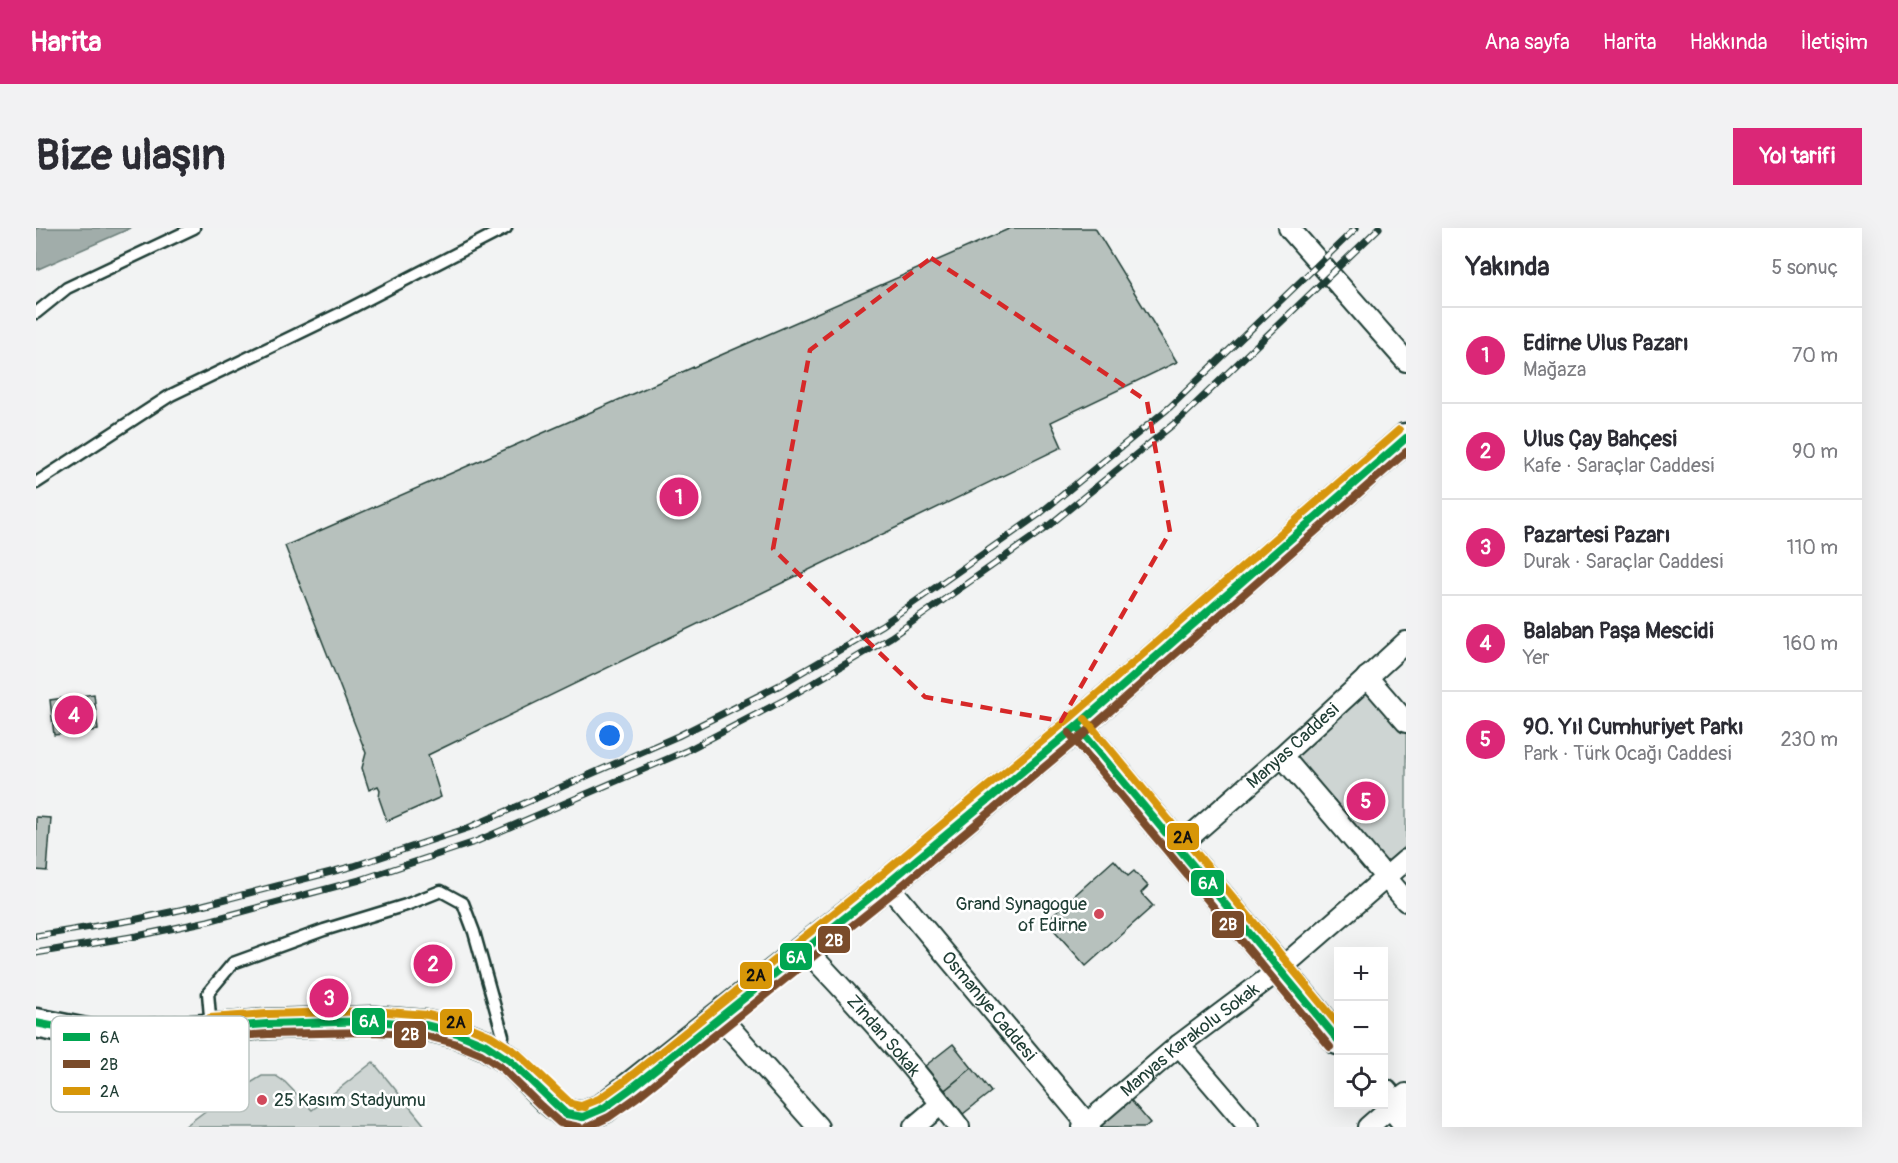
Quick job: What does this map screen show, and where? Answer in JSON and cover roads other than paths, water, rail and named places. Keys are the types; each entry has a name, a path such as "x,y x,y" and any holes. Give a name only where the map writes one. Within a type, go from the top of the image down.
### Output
{"main road":[{"path":"249,1025 373,1021 425,1025 457,1033 486,1045 510,1061 566,1114 588,1122 887,884 1077,726 1406,438"},
{"path":"1077,726 1334,1035"},
{"path":"36,1023 51,1026"}],"street":[{"path":"1289,228 1406,362"},
{"name":"Manyas Caddesi","path":"1178,847 1282,756 1406,642"},
{"path":"1367,677 1406,722"},
{"path":"1282,756 1406,901"},
{"name":"Manyas Karakolu Sokak","path":"1087,1126 1179,1045 1279,970 1406,860"},
{"name":"Osmaniye Caddesi","path":"887,884 1087,1126"},
{"name":"Zindan Sokak","path":"805,949 839,984 959,1127"},
{"path":"721,1018 818,1127"},
{"path":"1179,1045 1249,1127"},
{"path":"914,1127 941,1104"},
{"path":"1368,1127 1397,1104"}],"lane":[{"path":"36,313 67,288 194,228"},
{"path":"36,483 171,394 343,312 506,228"},
{"path":"210,1016 208,993 233,963 441,891 463,903 474,932 503,1036 500,1055"}],"railway":[{"path":"36,936 133,920 203,905 354,866 468,828 678,736 780,685 882,625 1038,515 1170,407 1356,228"},
{"path":"36,953 208,921 360,880 475,842 686,751 786,699 891,637 1047,527 1181,418 1379,228"}],"place":[{"name":"Edirne Ulus Pazarı","path":"679,497"},
{"name":"Balaban Paşa Mescidi","path":"74,715"},
{"name":"90. Yıl Cumhuriyet Parkı","path":"1366,801"},
{"name":"Grand Synagogue of Edirne","path":"1099,914"},
{"name":"Ulus Çay Bahçesi","path":"433,964"},
{"name":"Pazartesi Pazarı","path":"329,998"},
{"name":"25 Kasım Stadyumu","path":"262,1100"}]}
